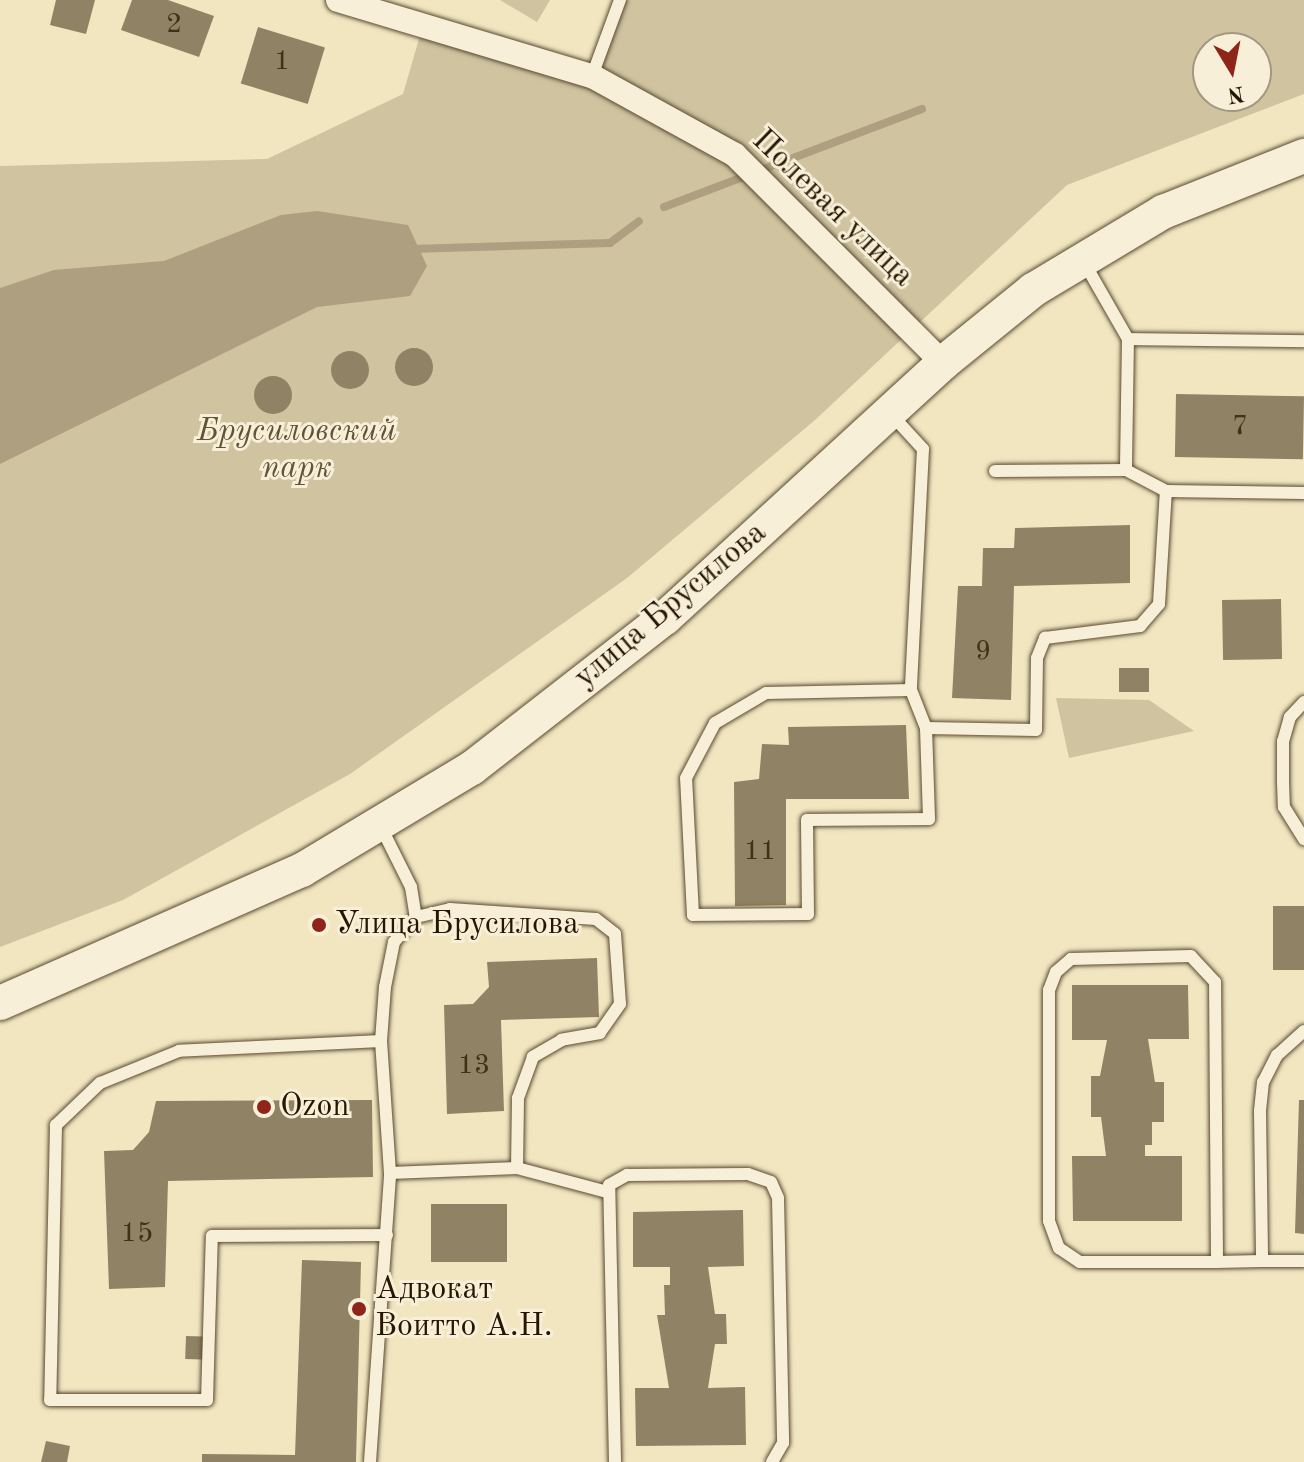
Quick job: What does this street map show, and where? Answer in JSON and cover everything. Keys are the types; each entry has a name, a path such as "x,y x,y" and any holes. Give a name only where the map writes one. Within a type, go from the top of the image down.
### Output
{"street":[{"name":"Полевая улица","path":"338,0 592,76 735,155 943,363"},
{"name":"улица Брусилова","path":"0,1003 214,914 380,825 472,768 665,618 943,363 1080,258 1163,212 1304,156"}],"lane":[{"path":"592,76 620,0"},
{"path":"1080,258 1128,339 1126,470"},
{"path":"1128,339 1304,341"},
{"path":"889,412 923,449 911,690 926,728 929,819 807,820 808,914 693,915 686,778 715,723 766,693 911,690"},
{"path":"995,471 1126,470 1166,491 1304,493"},
{"path":"926,728 1036,730 1037,658 1045,638 1140,626 1159,604 1166,491"},
{"path":"1304,702 1290,717 1283,741 1283,782 1288,817 1304,839"},
{"path":"380,825 411,887 416,917"},
{"path":"370,1462 390,1173 381,1041 394,942 416,917 450,909 596,919 615,934 622,960 620,1004 600,1033 562,1040 533,1057 518,1098 517,1168"},
{"path":"1217,1262 1215,982 1191,956 1071,959 1056,972 1049,990 1052,1236 1080,1262 1217,1262 1304,1261"},
{"path":"1262,1261 1263,1082 1277,1055 1304,1031"},
{"path":"381,1041 179,1051 100,1083 56,1125 50,1400 207,1400 212,1236 387,1235"},
{"path":"390,1173 517,1168 607,1192"},
{"path":"607,1192 627,1175 763,1175 777,1190 783,1443 772,1462"},
{"path":"607,1192 615,1462"}],"green space":[{"path":"500,0 550,0 537,22"},
{"name":"Брусиловский парк","path":"623,0 1304,0 1304,94 1272,106 1272,32 1192,32 1192,112 1257,112 1067,185 815,420 627,578 350,774 123,900 0,947 0,166 267,159 403,94 421,32 592,82"},
{"path":"1056,698 1149,700 1194,731 1069,758"}],"shaded area":[{"path":"317,211 408,225 427,266 410,296 317,307 0,464 0,288 54,270 164,261 281,215"}],"building":[{"path":"56,0 95,0 86,34 50,25"},
{"path":"132,0 168,0 214,16 199,57 121,30"},
{"path":"258,27 325,47 308,104 241,83"},
{"path":"414,348 427,354 433,367 427,380 414,386 401,380 395,367 401,354"},
{"path":"350,351 363,357 369,370 363,383 350,389 337,383 331,370 337,357"},
{"path":"273,376 286,382 292,395 286,408 273,414 260,408 254,395 260,382"},
{"path":"1176,394 1304,396 1303,459 1175,457"},
{"path":"1130,525 1130,583 1014,586 1011,700 952,698 958,586 982,586 983,548 1014,548 1015,528"},
{"path":"1281,599 1282,659 1223,660 1222,600"},
{"path":"1119,668 1149,668 1149,692 1119,692"},
{"path":"906,725 909,799 786,799 786,905 735,906 734,782 759,779 762,744 789,745 788,727"},
{"path":"1273,906 1304,906 1304,970 1273,970"},
{"path":"597,958 599,1017 501,1020 504,1111 447,1114 444,1005 473,1004 489,987 487,962"},
{"path":"1072,985 1188,985 1189,1039 1148,1039 1155,1082 1164,1082 1164,1122 1152,1122 1152,1145 1145,1145 1145,1156 1182,1156 1182,1221 1073,1221 1072,1156 1106,1156 1101,1117 1091,1117 1091,1076 1100,1076 1107,1040 1072,1040"},
{"path":"372,1100 373,1177 168,1181 165,1287 109,1289 104,1151 133,1150 149,1132 156,1101"},
{"path":"1299,1100 1304,1100 1304,1234 1295,1233"},
{"path":"431,1204 507,1204 507,1262 431,1262"},
{"path":"743,1210 744,1266 708,1267 715,1314 726,1314 727,1344 715,1344 708,1388 745,1387 746,1445 636,1446 635,1388 669,1388 657,1315 665,1315 664,1285 670,1285 670,1267 633,1267 633,1212"},
{"path":"302,1260 361,1262 356,1462 202,1462 202,1454 295,1455"},
{"path":"186,1336 211,1337 210,1360 185,1359"},
{"path":"46,1441 70,1446 67,1462 41,1462"}],"waterway":[{"path":"664,207 922,109"},
{"path":"411,249 610,243 639,221"}],"place":[{"name":"Улица Брусилова","path":"319,925"},
{"name":"Ozon","path":"264,1107"},
{"name":"Адвокат Воитто А.Н.","path":"359,1309"}]}
